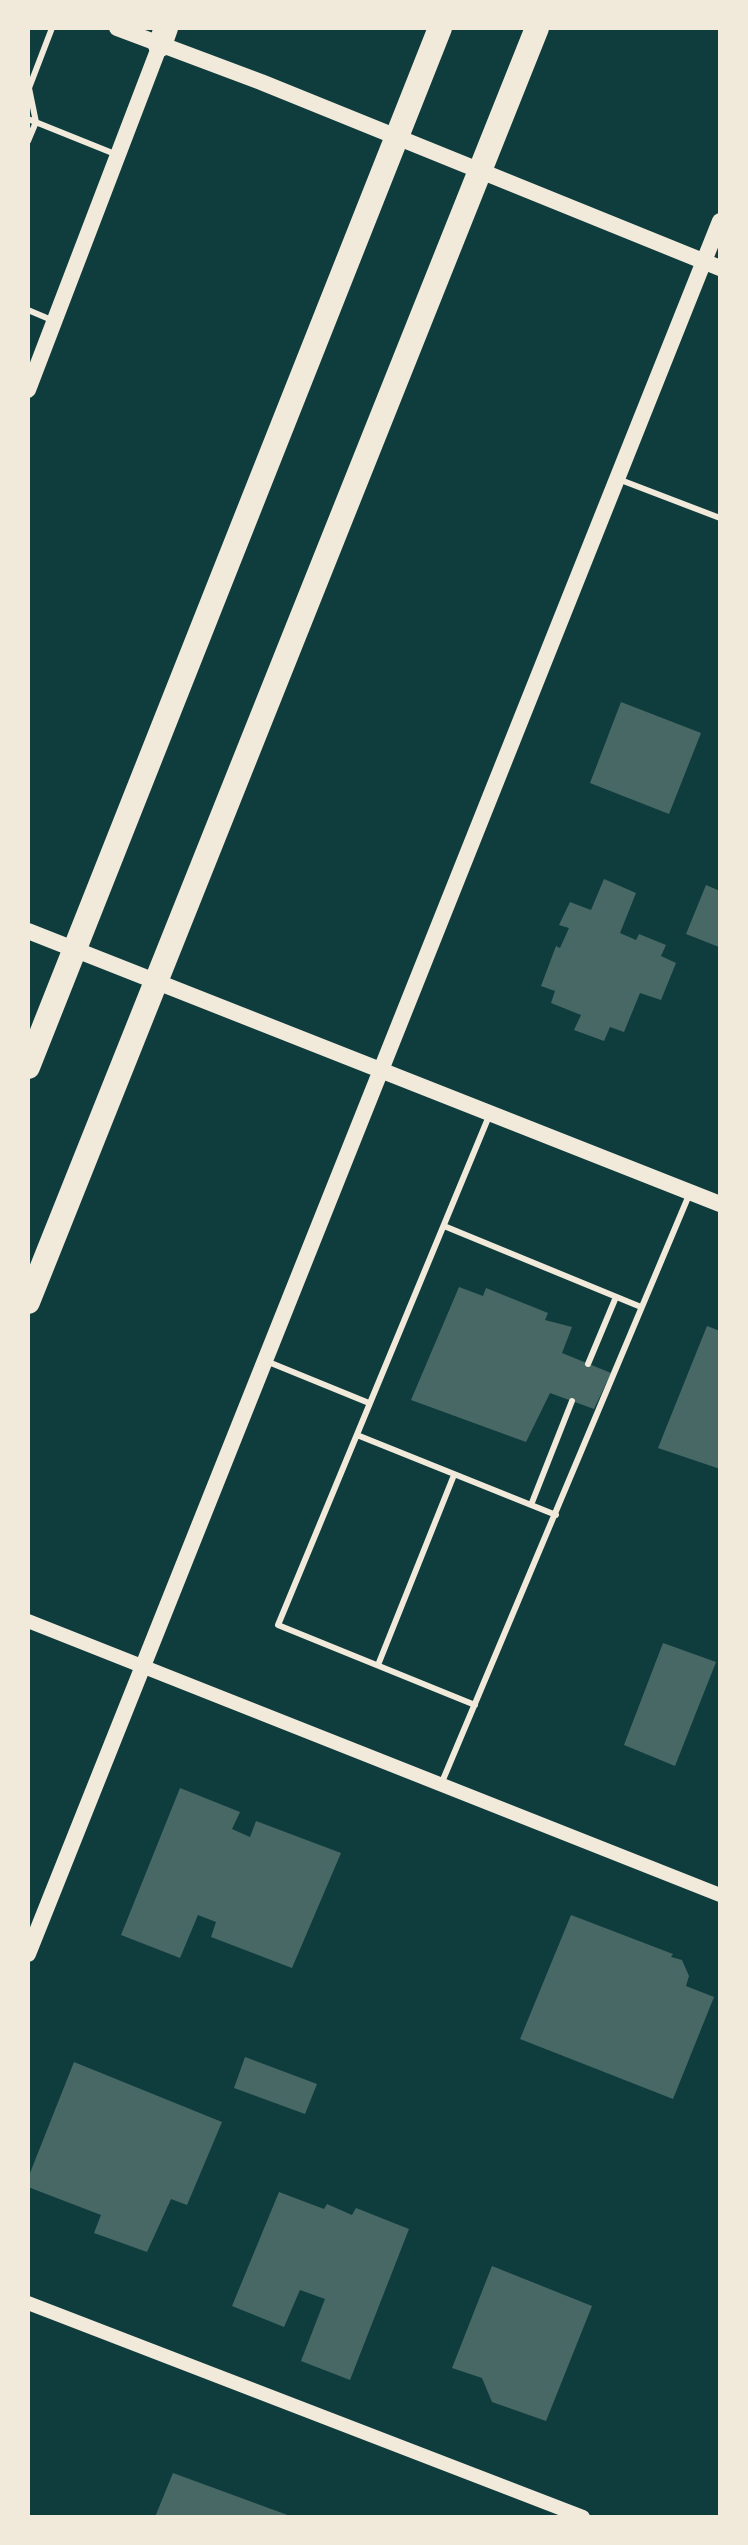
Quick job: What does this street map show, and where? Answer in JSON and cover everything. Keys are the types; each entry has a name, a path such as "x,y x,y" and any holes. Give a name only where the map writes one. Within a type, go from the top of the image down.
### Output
{"highway":[{"path":"28,1067 440,28"},
{"path":"28,1302 537,28"}],"main road":[{"path":"117,28 163,37 261,82 712,265"},
{"path":"28,390 163,37"},
{"path":"28,1954 618,479 712,265 720,221"},
{"path":"28,931 720,1204"}],"street":[{"path":"28,1621 720,1895"},
{"path":"28,2303 583,2517"}],"lane":[{"path":"28,141 36,122 29,88 52,28"},
{"path":"28,119 118,155"},
{"path":"28,310 54,321"},
{"path":"618,479 720,518"},
{"path":"475,1705 278,1625 490,1112"},
{"path":"440,1786 690,1192"},
{"path":"444,1226 641,1307"},
{"path":"588,1364 616,1297"},
{"path":"266,1361 369,1403"},
{"path":"531,1505 572,1401"},
{"path":"357,1435 556,1515"},
{"path":"378,1665 454,1475"}],"building":[{"path":"621,702 701,733 669,814 590,783"},
{"path":"604,879 636,893 620,933 636,940 639,934 666,945 661,956 676,963 661,1000 640,993 624,1032 610,1027 604,1041 574,1030 581,1015 551,1003 555,991 541,986 556,946 560,948 569,928 559,925 570,902 591,910"},
{"path":"706,885 720,891 719,947 686,934"},
{"path":"459,1287 483,1296 486,1288 548,1313 545,1320 572,1327 562,1353 611,1373 594,1409 550,1393 526,1442 411,1400"},
{"path":"707,1326 720,1331 720,1469 658,1448"},
{"path":"663,1643 716,1662 675,1766 624,1745"},
{"path":"180,1788 240,1812 232,1829 250,1837 256,1821 341,1853 292,1968 211,1937 216,1922 198,1915 180,1958 121,1935"},
{"path":"571,1915 673,1954 671,1957 682,1960 689,1976 686,1986 714,1997 673,2099 520,2039"},
{"path":"245,2057 317,2084 305,2114 234,2088"},
{"path":"74,2062 222,2122 187,2205 171,2199 147,2252 94,2233 101,2215 28,2187 28,2178"},
{"path":"279,2192 324,2209 327,2204 352,2215 356,2208 409,2229 350,2380 301,2361 325,2299 300,2290 284,2327 232,2306"},
{"path":"492,2266 592,2306 546,2421 492,2402 482,2378 452,2368"},
{"path":"173,2473 293,2517 155,2517"}]}
